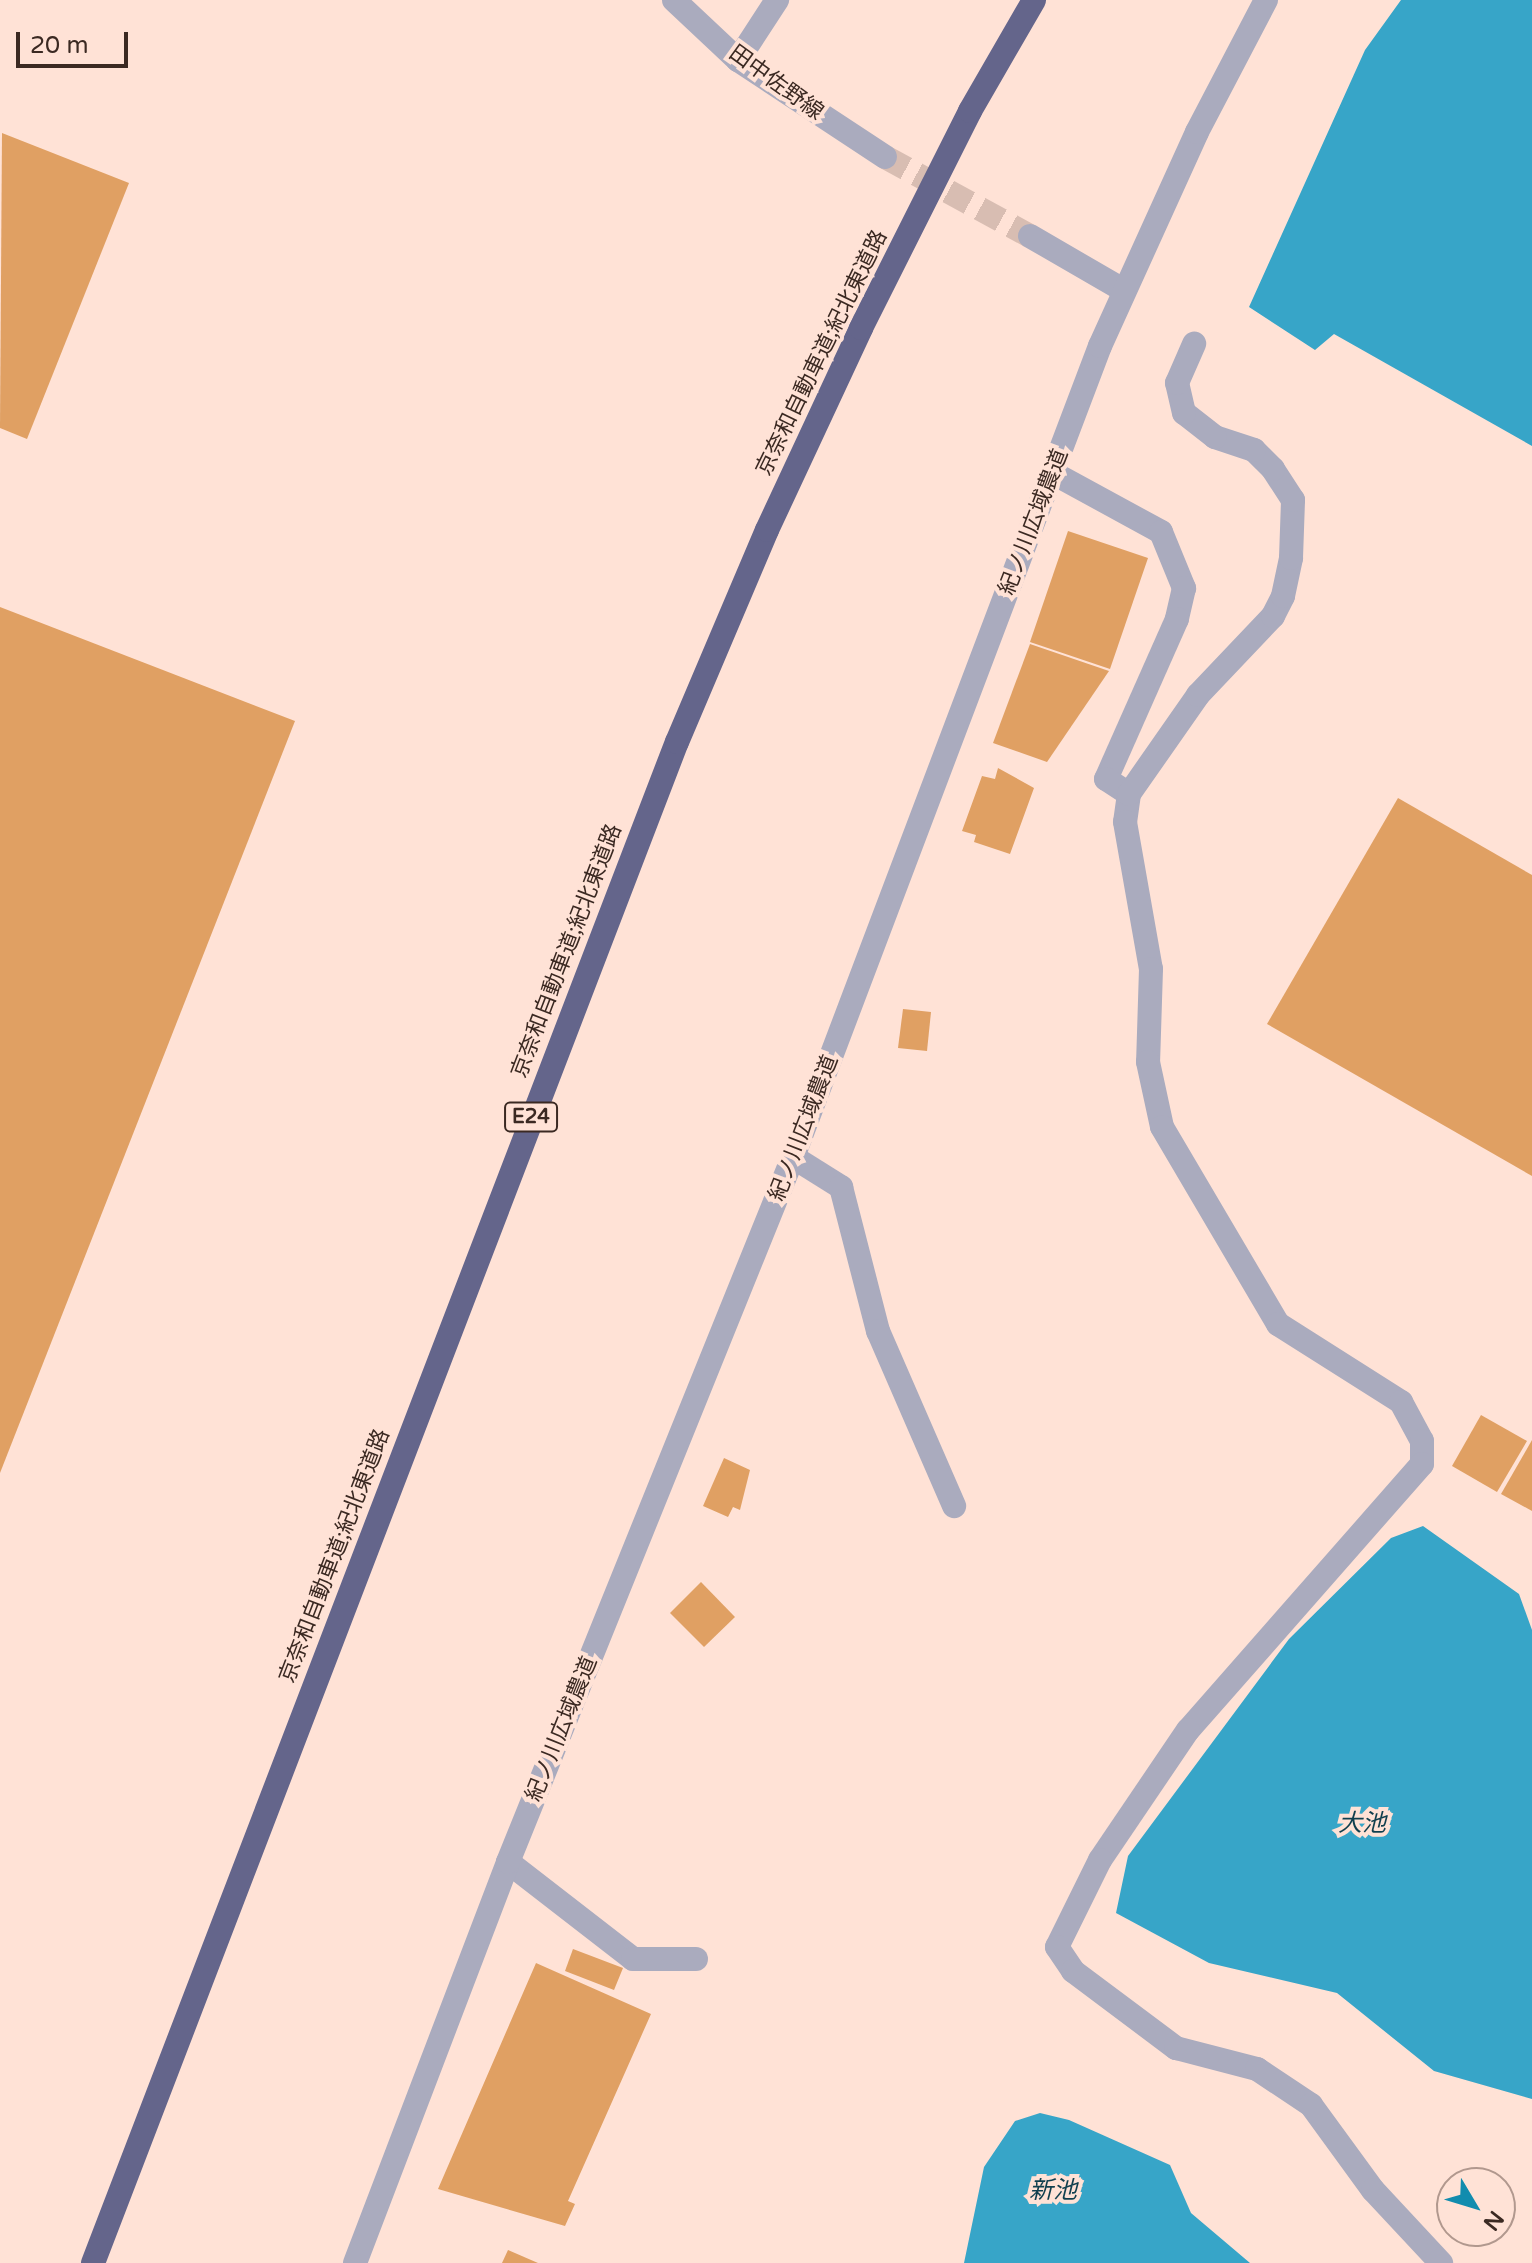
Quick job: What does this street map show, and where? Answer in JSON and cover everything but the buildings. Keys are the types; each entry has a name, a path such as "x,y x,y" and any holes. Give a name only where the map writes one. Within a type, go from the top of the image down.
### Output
{"highway":[{"name":"京奈和自動車道;紀北東道路","path":"93,2263 677,742 767,530 861,328 970,111 1034,0"}],"street":[{"name":"田中佐野線","path":"674,0 738,60 885,157"},
{"path":"738,60 777,0"},
{"name":"紀ノ川広域農道","path":"355,2263 508,1862 793,1157 1123,290 1266,0"},
{"path":"1030,236 1123,290"},
{"path":"1194,344 1177,383 1184,413 1215,437 1254,450 1273,469 1293,500 1291,558 1283,596 1273,616 1198,695 1129,794 1125,822 1151,969 1148,1062 1162,1127 1278,1324 1401,1402 1422,1441 1422,1464 1188,1730 1100,1860 1057,1947 1073,1971 1176,2048 1257,2069 1311,2105 1373,2190 1441,2263"},
{"path":"1053,473 1161,532 1184,588 1177,619 1106,779 1129,794"},
{"path":"793,1157 841,1187 878,1331 954,1506"},
{"path":"508,1862 633,1959 696,1959"}],"water":[{"path":"1401,0 1532,0 1532,446 1334,334 1315,350 1249,307 1365,50"},
{"name":"大池","path":"1423,1526 1519,1594 1532,1630 1532,2099 1434,2071 1337,1993 1209,1963 1116,1913 1128,1856 1289,1639 1391,1538"},
{"name":"新池","path":"1040,2113 1069,2120 1170,2165 1191,2213 1250,2263 964,2263 984,2167 1015,2121"}],"tunnel":[{"path":"885,157 1030,236"}]}
